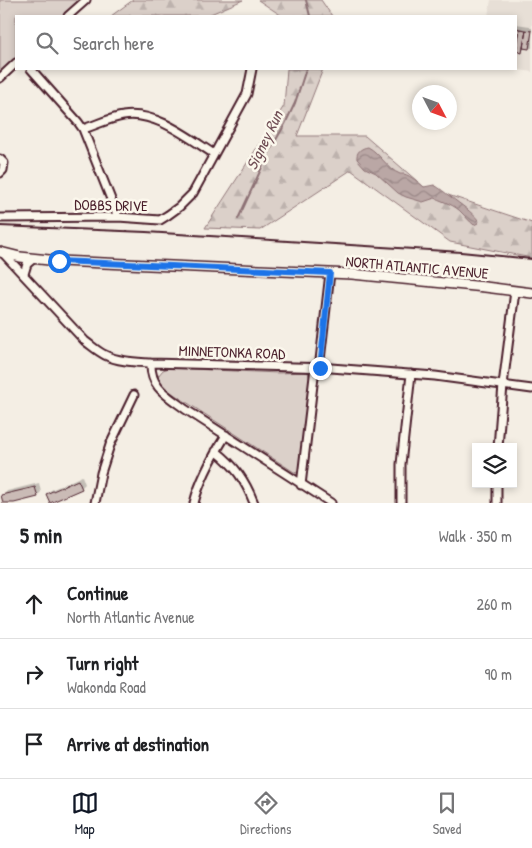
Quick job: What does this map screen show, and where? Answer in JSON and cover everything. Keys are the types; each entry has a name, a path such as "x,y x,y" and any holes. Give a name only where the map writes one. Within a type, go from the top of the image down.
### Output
{"street":[{"path":"76,13 86,0"},
{"path":"0,78 15,64"},
{"path":"32,70 83,129 118,217"},
{"name":"DOBBS DRIVE","path":"0,218 118,217 160,220 179,207 193,193 247,94 252,70"},
{"path":"83,129 125,115 144,116 167,125 214,154"},
{"path":"0,160 4,164 4,170 0,173"},
{"name":"NORTH ATLANTIC AVENUE","path":"2,253 33,259 76,262 379,276 532,293"},
{"name":"MINNETONKA ROAD","path":"2,253 24,274 71,326 97,350 106,356 125,361 151,364 317,368 411,374 532,389"},
{"path":"24,274 27,264 33,259"},
{"path":"301,485 330,273"},
{"path":"498,443 503,385 515,291"},
{"path":"151,364 151,373 158,387 165,394 185,409 331,503"},
{"path":"401,503 401,464 411,374"},
{"path":"95,503 101,473 110,445 134,395"},
{"path":"194,503 196,492 226,435"},
{"path":"216,451 239,474 254,503"},
{"path":"497,488 497,503"}],"shaded area":[{"path":"491,0 532,0 532,72 517,70 517,15 488,15"}],"green space":[{"path":"0,0 81,0 64,15 15,15 15,59 0,73"},
{"path":"133,0 243,0 208,15 112,15"},
{"path":"258,0 321,0 331,15 280,15"},
{"path":"287,70 323,70 297,136 365,136 424,187 532,223 532,258 450,242 351,170 260,230 205,228 284,106"},
{"path":"169,368 278,373 308,372 310,380 303,450 307,455 307,471 294,472 163,387 158,376 163,370"}],"water":[{"path":"368,147 395,172 409,176 424,187 434,185 469,211 479,221 478,223 474,225 459,210 435,198 423,202 398,193 376,173 365,168 357,159 357,154 363,148"}],"building":[{"path":"517,28 520,29 517,42"},
{"path":"520,29 526,30 522,53 517,51"},
{"path":"526,30 532,31 529,49 523,48"},
{"path":"78,480 82,489 50,503 46,494"},
{"path":"35,487 38,497 14,503 3,503 1,495"}],"waterway":[{"name":"Signey Run","path":"306,0 310,15"},
{"name":"Signey Run","path":"238,219 269,152 295,103 306,70"}],"railway":[{"path":"0,226 146,232 461,252 532,259"}],"route":[{"path":"59,261 330,273 320,368"}]}
